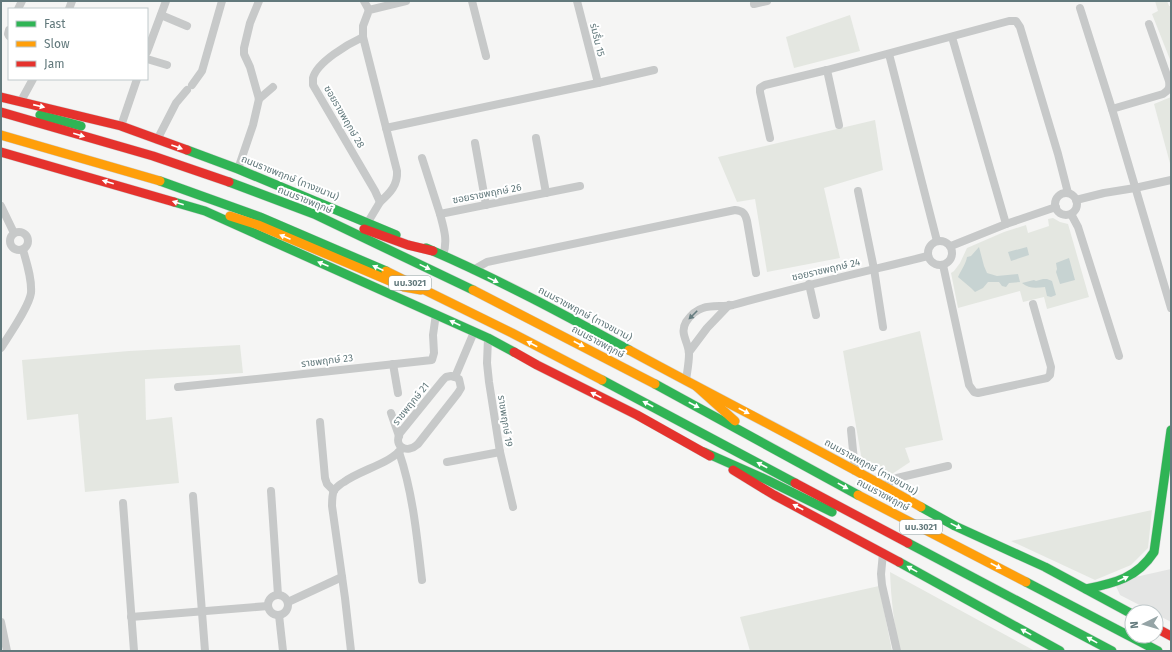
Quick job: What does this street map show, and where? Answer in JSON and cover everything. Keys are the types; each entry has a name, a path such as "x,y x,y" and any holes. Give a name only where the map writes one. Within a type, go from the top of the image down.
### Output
{"main road":[{"name":"ถนนราชพฤกษ์ (ทางขนาน)","path":"1,96 121,126 238,169 408,244 443,255 576,321 686,381 770,424 948,522 1045,567 1124,610"},
{"path":"1,106 58,119 180,156 315,211 366,226"},
{"name":"ถนนราชพฤกษ์","path":"1,112 153,156 315,211 349,230 492,299 660,387 861,496 1158,651"},
{"name":"นบ.3021","path":"1,136 149,177 252,214 377,267 519,337 1112,651"},
{"path":"1,152 10,145 196,204 258,225 404,288 426,290"},
{"name":"นบ.3021","path":"1,152 146,192 196,204 278,243 488,338 537,365 637,415 704,452"},
{"path":"697,386 760,441"},
{"path":"1086,589 1115,583 1127,578 1145,565 1154,552 1171,430"},
{"path":"704,452 888,538 920,550"},
{"path":"704,452 774,495 883,553 1060,651"}],"street":[{"path":"148,49 166,1"},
{"path":"157,140 176,103 202,71 222,1"},
{"path":"238,169 254,125 259,99 250,67 244,54 244,48 250,23 259,1"},
{"path":"364,1 369,10 363,26 363,37 397,171 397,177 393,189 380,202 366,226"},
{"path":"369,10 406,1"},
{"path":"472,1 486,56"},
{"name":"ร่มรื่น 15","path":"577,1 598,83"},
{"path":"754,4 766,1"},
{"path":"1080,8 1112,109 1171,308"},
{"path":"161,15 187,26"},
{"path":"770,138 760,92 760,88 765,85 952,38 1010,21 1016,21 1020,27 1027,49 1068,193"},
{"path":"1112,109 1163,94 1168,91 1170,87 1170,81 1149,24"},
{"name":"ซอยราชพฤกษ์ 28","path":"363,37 349,44 320,66 313,79 313,84 380,202"},
{"path":"952,38 1006,224"},
{"path":"889,54 937,241"},
{"path":"148,59 167,65"},
{"path":"386,128 654,70"},
{"path":"827,70 839,125"},
{"path":"21,101 32,80"},
{"path":"121,126 137,80"},
{"path":"259,99 273,87"},
{"path":"536,138 546,193"},
{"path":"475,143 486,205"},
{"path":"422,158 440,214 446,242 443,255"},
{"path":"1076,200 1171,180"},
{"name":"ซอยราชพฤกษ์ 26","path":"440,214 580,186"},
{"path":"858,191 874,269 883,327"},
{"path":"1068,193 1071,194 1076,200 1076,207 1072,214 1060,213 1055,203 1059,195 1068,193"},
{"path":"1,206 14,233"},
{"path":"951,246 1006,224 1056,207"},
{"path":"473,270 487,262 735,210 741,211 745,214 747,220 756,273"},
{"path":"1072,214 1078,227 1119,356"},
{"path":"22,232 28,238 27,246 23,250 16,251 10,247 9,240 14,233 22,232"},
{"path":"937,241 944,241 949,244 953,251 951,260 943,265 935,264 928,256 931,245 937,241"},
{"path":"1,348 26,307 31,294 30,277 23,250"},
{"name":"ซอยราชพฤกษ์ 24","path":"686,381 689,352 683,330 686,322 697,311 713,306 729,305 808,284 928,256"},
{"path":"943,265 969,385 974,392 978,393 1047,378 1050,375 1051,367 1033,304"},
{"path":"808,284 816,314"},
{"path":"689,352 707,328 729,305"},
{"name":"ราชพฤกษ์ 23","path":"178,387 432,360 434,353 433,335 436,314"},
{"path":"351,651 332,506 332,496 338,486 348,479 388,459 401,450 411,449 418,444 461,388 459,380 455,377 474,332"},
{"name":"ราชพฤกษ์ 19","path":"488,338 487,363 500,452 513,506"},
{"path":"393,364 398,393"},
{"name":"ราชพฤกษ์ 21","path":"422,580 412,505 398,442 399,436 405,426 443,380 446,377 455,377"},
{"path":"391,413 399,436"},
{"path":"320,422 325,478 327,484 334,491"},
{"path":"851,430 855,471"},
{"path":"447,462 500,452"},
{"path":"884,486 897,478 948,466"},
{"path":"271,491 278,595"},
{"path":"193,496 205,651"},
{"path":"123,502 134,651"},
{"path":"883,553 881,574 882,585 897,651"},
{"path":"288,602 342,577"},
{"path":"278,595 284,597 288,602 286,612 279,615 272,613 268,606 273,596 278,595"},
{"path":"131,617 268,606"},
{"path":"279,615 283,651"},
{"path":"1,622 7,651"}],"shaded area":[{"path":"1155,1 1167,1 1169,6 1171,6 1171,62 1152,14 1158,11"},
{"path":"850,15 860,51 794,68 786,37"},
{"path":"1171,97 1171,167 1154,104"},
{"path":"875,120 883,170 824,188 840,258 767,272 755,199 737,202 718,157"},
{"path":"1053,218 1068,224 1089,297 1047,309 1044,297 1023,302 1020,291 958,308 951,273 960,263 967,248 1004,232 1026,225 1028,233 1049,226 1048,219"},
{"path":"979,247 987,273 997,276 1018,274 1020,282 1009,283 1006,287 1002,286 999,282 988,282 983,288 975,292 958,277 965,265 967,257 971,256"},
{"path":"1027,247 1029,255 1011,261 1008,252"},
{"path":"1069,258 1075,280 1060,284 1056,272 1056,263"},
{"path":"1043,279 1052,281 1056,295 1051,297 1047,296 1045,287 1030,287 1022,283 1034,280 1036,281"},
{"path":"920,331 943,440 905,448 910,462 892,474 862,461 843,351"},
{"path":"240,345 243,373 145,379 146,420 172,417 179,483 85,492 78,414 27,420 22,360 129,351"},
{"path":"1152,510 1148,548 1131,565 1095,580 1011,541"},
{"path":"1171,569 1171,622 1164,618 1164,604 1137,604 1120,595 1116,586 1131,578"},
{"path":"890,572 1035,651 900,651 893,612"},
{"path":"879,586 892,651 750,651 740,617"}],"traffic: fast":[{"path":"40,115 81,126"},
{"path":"187,150 238,169 396,235"},
{"path":"160,181 260,217 386,271"},
{"path":"229,182 314,214 473,290"},
{"path":"174,202 205,211 488,338 514,352"},
{"path":"426,248 504,284 629,350"},
{"path":"602,380 795,483"},
{"path":"655,384 858,495"},
{"path":"1086,589 1116,582 1133,574 1154,552 1171,430"},
{"path":"704,452 767,480 832,512"},
{"path":"921,507 955,526 1045,567 1124,610"},
{"path":"908,543 1112,651"},
{"path":"899,562 1060,651"},
{"path":"1026,582 1158,651"}],"traffic: slow":[{"path":"1,135 160,181"},
{"path":"230,216 258,225 404,287 421,290"},
{"path":"386,271 512,333 602,380"},
{"path":"473,290 655,384"},
{"path":"629,350 921,507"},
{"path":"697,387 735,421"},
{"path":"858,495 1026,582"}],"traffic: jam":[{"path":"1,97 121,126 187,150"},
{"path":"1,112 153,156 229,182"},
{"path":"1,152 174,202"},
{"path":"364,229 408,245 433,251"},
{"path":"514,352 637,415 710,456"},
{"path":"733,470 774,495 899,562"},
{"path":"795,483 908,543"},
{"path":"1164,632 1171,636"}]}
